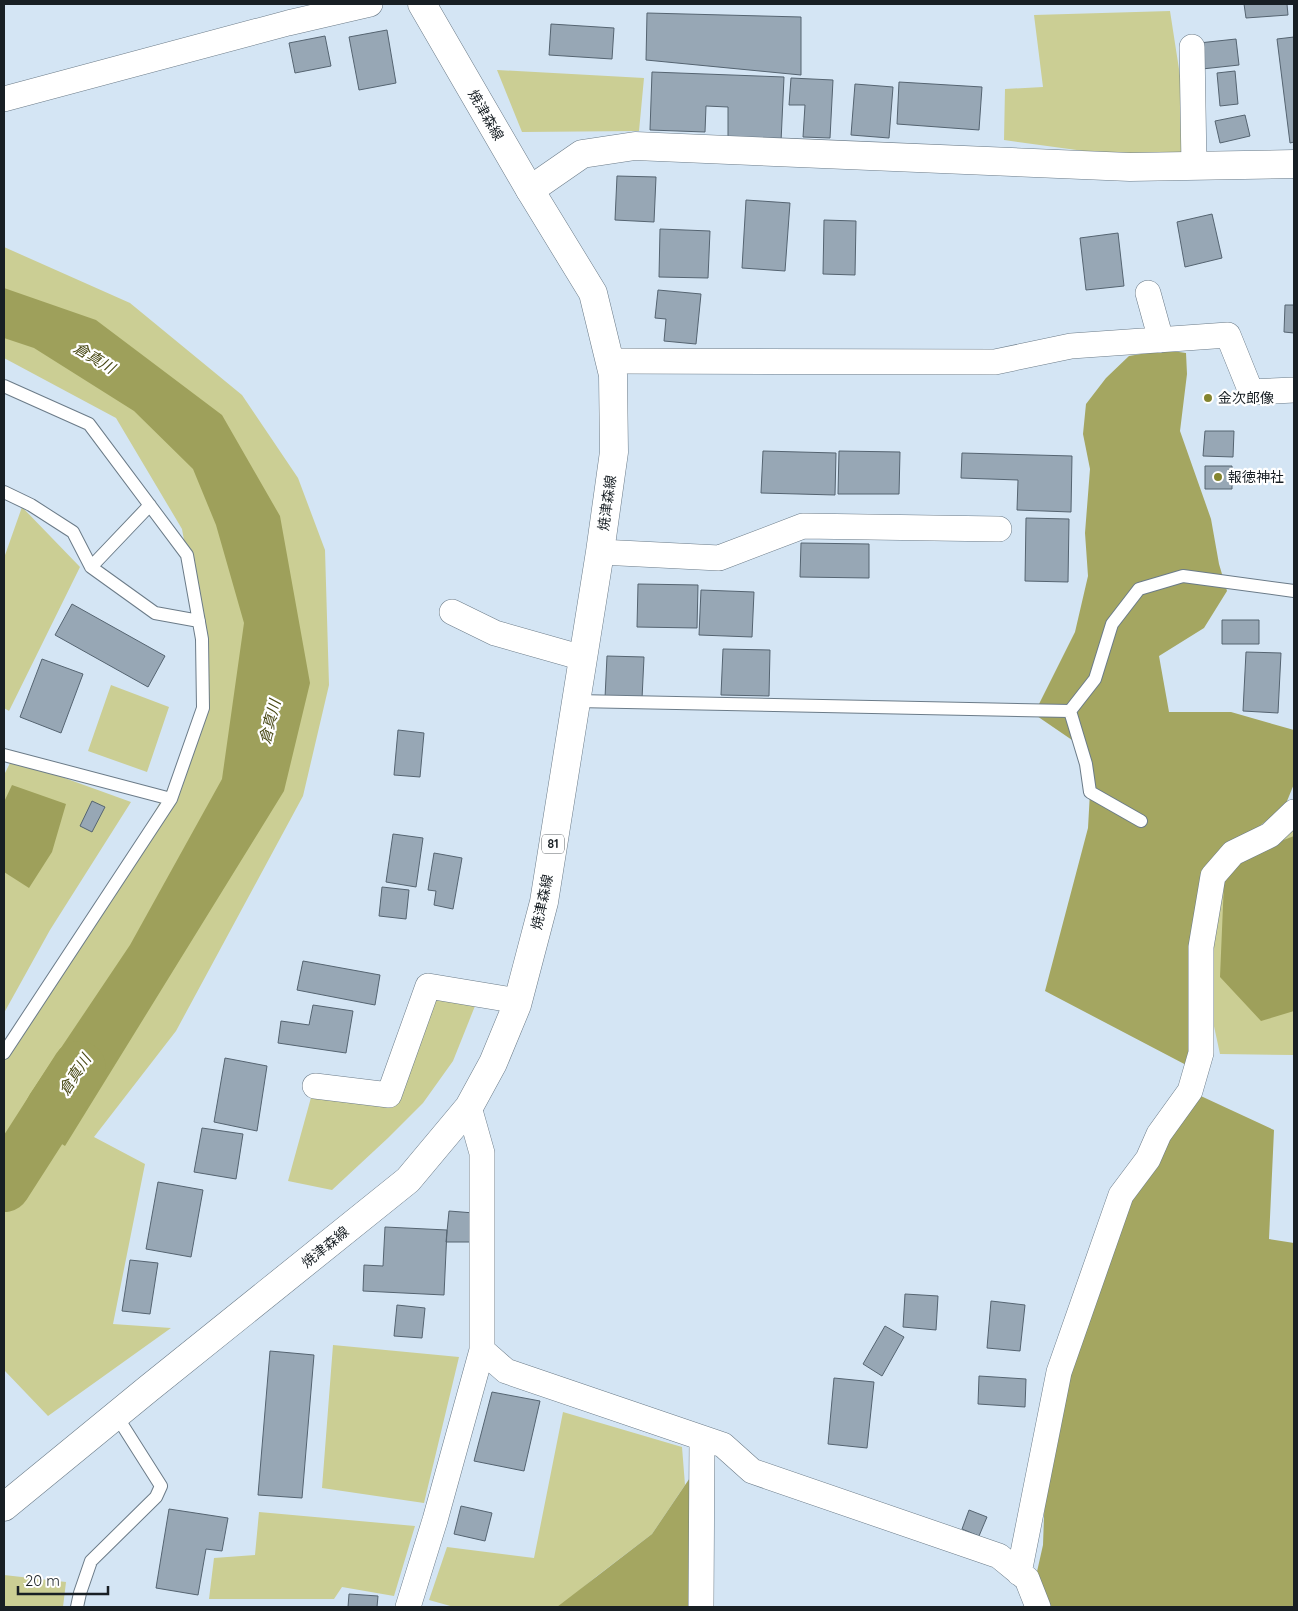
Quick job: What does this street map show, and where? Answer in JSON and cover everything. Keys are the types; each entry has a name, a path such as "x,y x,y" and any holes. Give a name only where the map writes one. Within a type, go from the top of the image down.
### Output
{"main road":[{"name":"焼津森線","path":"4,1507 408,1180 469,1107 492,1062 518,1001 544,902 600,552 614,452 613,375 593,293 530,190 422,4"},
{"path":"530,190 582,154 635,146 1130,167 1294,164"}],"street":[{"path":"4,99 288,23 370,4"},
{"path":"1192,47 1194,166"},
{"path":"1148,292 1161,340"},
{"path":"610,361 995,362 1071,346 1228,335 1252,392 1294,390"},
{"path":"600,552 719,558 803,526 999,529"},
{"path":"452,612 495,633 583,658"},
{"path":"1019,1573 1060,1372 1121,1195 1148,1159 1159,1134 1190,1091 1201,1053 1201,947 1213,876 1233,853 1270,835 1294,812"},
{"path":"315,1086 390,1095 428,986 518,1001"},
{"path":"408,1607 435,1520 482,1350 482,1153 469,1107"},
{"path":"482,1350 506,1370 723,1445 752,1471 999,1556 1027,1579 1038,1607"},
{"path":"701,1607 702,1438"}],"lane":[{"path":"4,386 89,424 187,555 202,639 204,708 171,799 4,1053"},
{"path":"4,492 31,505 73,532 91,567 155,613 199,621"},
{"path":"91,567 150,505"},
{"path":"1070,711 1095,679 1112,624 1139,589 1183,576 1294,590"},
{"path":"576,701 1070,711"},
{"path":"1070,711 1086,764 1090,792 1142,821"},
{"path":"4,755 171,799"},
{"path":"77,1607 91,1561 156,1497 161,1486 116,1415"}],"shaded area":[{"path":"1170,11 1194,166 1004,140 1005,89 1043,87 1034,15"},
{"path":"497,70 644,78 639,131 522,132"},
{"path":"4,247 130,303 242,395 298,478 325,550 329,685 303,796 176,1031 94,1137 145,1164 113,1324 171,1328 48,1416 4,1370 4,1061 128,859 204,724 202,639 182,529 116,418 4,358"},
{"path":"1165,350 1186,353 1187,374 1180,431 1211,519 1219,564 1227,591 1204,628 1159,656 1169,712 1231,712 1294,730 1294,784 1285,806 1261,825 1245,846 1212,863 1190,1067 1045,991 1088,828 1090,792 1072,740 1034,714 1075,632 1088,576 1085,533 1090,469 1083,434 1086,404 1106,378 1129,356"},
{"path":"22,507 80,567 9,711 4,708 4,558"},
{"path":"111,685 169,707 147,772 88,751"},
{"path":"12,759 131,802 50,930 4,1013 4,775"},
{"path":"1294,818 1294,1055 1220,1054 1201,966 1213,876"},
{"path":"435,999 477,1001 453,1061 423,1103 332,1190 288,1181 312,1094 386,1102"},
{"path":"1190,1091 1274,1130 1269,1239 1294,1243 1294,1607 1029,1607 1043,1545 1046,1461 1121,1195"},
{"path":"333,1345 459,1357 424,1503 322,1488"},
{"path":"563,1412 682,1447 685,1485 652,1534 559,1607 454,1607 429,1600 447,1547 534,1558"},
{"path":"702,1460 701,1607 557,1607 652,1534"},
{"path":"259,1512 415,1526 394,1596 342,1587 334,1599 209,1599 214,1558 255,1555"},
{"path":"4,1575 66,1582 63,1607 4,1607"}],"water":[{"path":"4,288 96,320 222,415 280,516 310,683 284,791 65,1146 18,1116 30,1094 130,945 222,779 244,623 216,525 193,469 134,411 34,348 4,338"},
{"path":"12,785 66,804 52,852 29,888 4,872 4,802"},
{"path":"1294,836 1294,1011 1261,1021 1220,977 1224,882 1237,858"},
{"path":"12,1136 39,1153 4,1200 4,1154"}],"building":[{"path":"1244,4 1287,4 1288,15 1246,18"},
{"path":"647,13 801,17 801,75 646,60"},
{"path":"551,24 614,28 612,59 549,55"},
{"path":"387,30 396,83 359,90 349,37"},
{"path":"325,36 331,66 295,73 289,43"},
{"path":"1294,37 1294,142 1290,143 1277,39"},
{"path":"1236,39 1239,65 1202,69 1199,43"},
{"path":"1235,71 1238,104 1220,106 1217,73"},
{"path":"652,72 784,77 781,142 728,140 728,107 706,106 705,132 650,130"},
{"path":"791,78 833,80 830,138 803,137 805,105 789,105"},
{"path":"899,82 982,87 979,130 897,124"},
{"path":"855,84 893,87 889,138 851,135"},
{"path":"1245,115 1250,136 1220,143 1215,121"},
{"path":"617,176 656,177 654,222 615,220"},
{"path":"746,200 790,203 785,271 742,268"},
{"path":"1212,214 1222,258 1185,267 1177,222"},
{"path":"824,220 856,221 855,275 823,274"},
{"path":"660,229 710,231 708,278 659,277"},
{"path":"1118,233 1124,286 1086,290 1080,238"},
{"path":"658,290 701,294 696,344 664,341 666,319 655,318"},
{"path":"1285,305 1294,305 1294,333 1284,332"},
{"path":"1205,431 1234,431 1233,457 1203,456"},
{"path":"763,451 836,453 835,495 761,493"},
{"path":"839,451 900,452 899,494 838,494"},
{"path":"962,453 1072,456 1071,512 1017,510 1018,480 961,478"},
{"name":"報徳神社","path":"1205,466 1232,466 1232,489 1205,489"},
{"path":"1026,518 1069,519 1068,582 1025,581"},
{"path":"801,543 869,544 869,578 800,577"},
{"path":"638,584 698,585 697,628 637,627"},
{"path":"701,590 754,592 752,637 699,635"},
{"path":"72,604 165,656 148,687 55,635"},
{"path":"1222,620 1259,620 1259,644 1222,644"},
{"path":"723,649 770,650 769,696 721,695"},
{"path":"1246,652 1281,653 1278,713 1243,711"},
{"path":"607,656 644,657 642,699 605,698"},
{"path":"42,659 83,674 61,733 20,717"},
{"path":"398,730 424,733 420,777 394,775"},
{"path":"92,801 105,807 92,832 80,826"},
{"path":"393,834 423,838 416,887 386,882"},
{"path":"434,853 462,858 453,909 434,905 436,891 428,890"},
{"path":"382,887 409,890 406,919 379,916"},
{"path":"303,961 380,975 375,1005 297,990"},
{"path":"313,1005 353,1011 346,1053 278,1043 281,1021 309,1025"},
{"path":"225,1058 267,1066 257,1131 214,1122"},
{"path":"202,1128 243,1134 236,1179 194,1172"},
{"path":"158,1182 203,1190 191,1257 146,1249"},
{"path":"449,1211 474,1213 472,1242 446,1242"},
{"path":"385,1227 447,1230 444,1295 363,1291 364,1265 383,1266"},
{"path":"130,1260 158,1263 150,1314 122,1311"},
{"path":"905,1294 938,1296 936,1330 903,1327"},
{"path":"991,1301 1025,1305 1020,1351 987,1348"},
{"path":"397,1305 425,1308 422,1338 394,1336"},
{"path":"885,1326 904,1337 882,1376 863,1364"},
{"path":"270,1351 314,1355 302,1498 258,1495"},
{"path":"979,1376 1026,1379 1025,1407 978,1404"},
{"path":"834,1378 874,1382 867,1448 828,1444"},
{"path":"492,1392 540,1401 524,1471 474,1461"},
{"path":"461,1506 492,1513 485,1541 454,1534"},
{"path":"169,1509 228,1518 222,1551 206,1549 198,1595 156,1588"},
{"path":"969,1510 987,1517 979,1536 962,1529"},
{"path":"349,1594 378,1596 377,1607 348,1607"}],"waterway":[{"name":"倉真川","path":"4,1185 79,1068"}],"place":[{"name":"金次郎像","path":"1208,398"},
{"name":"報徳神社","path":"1218,477"}]}
